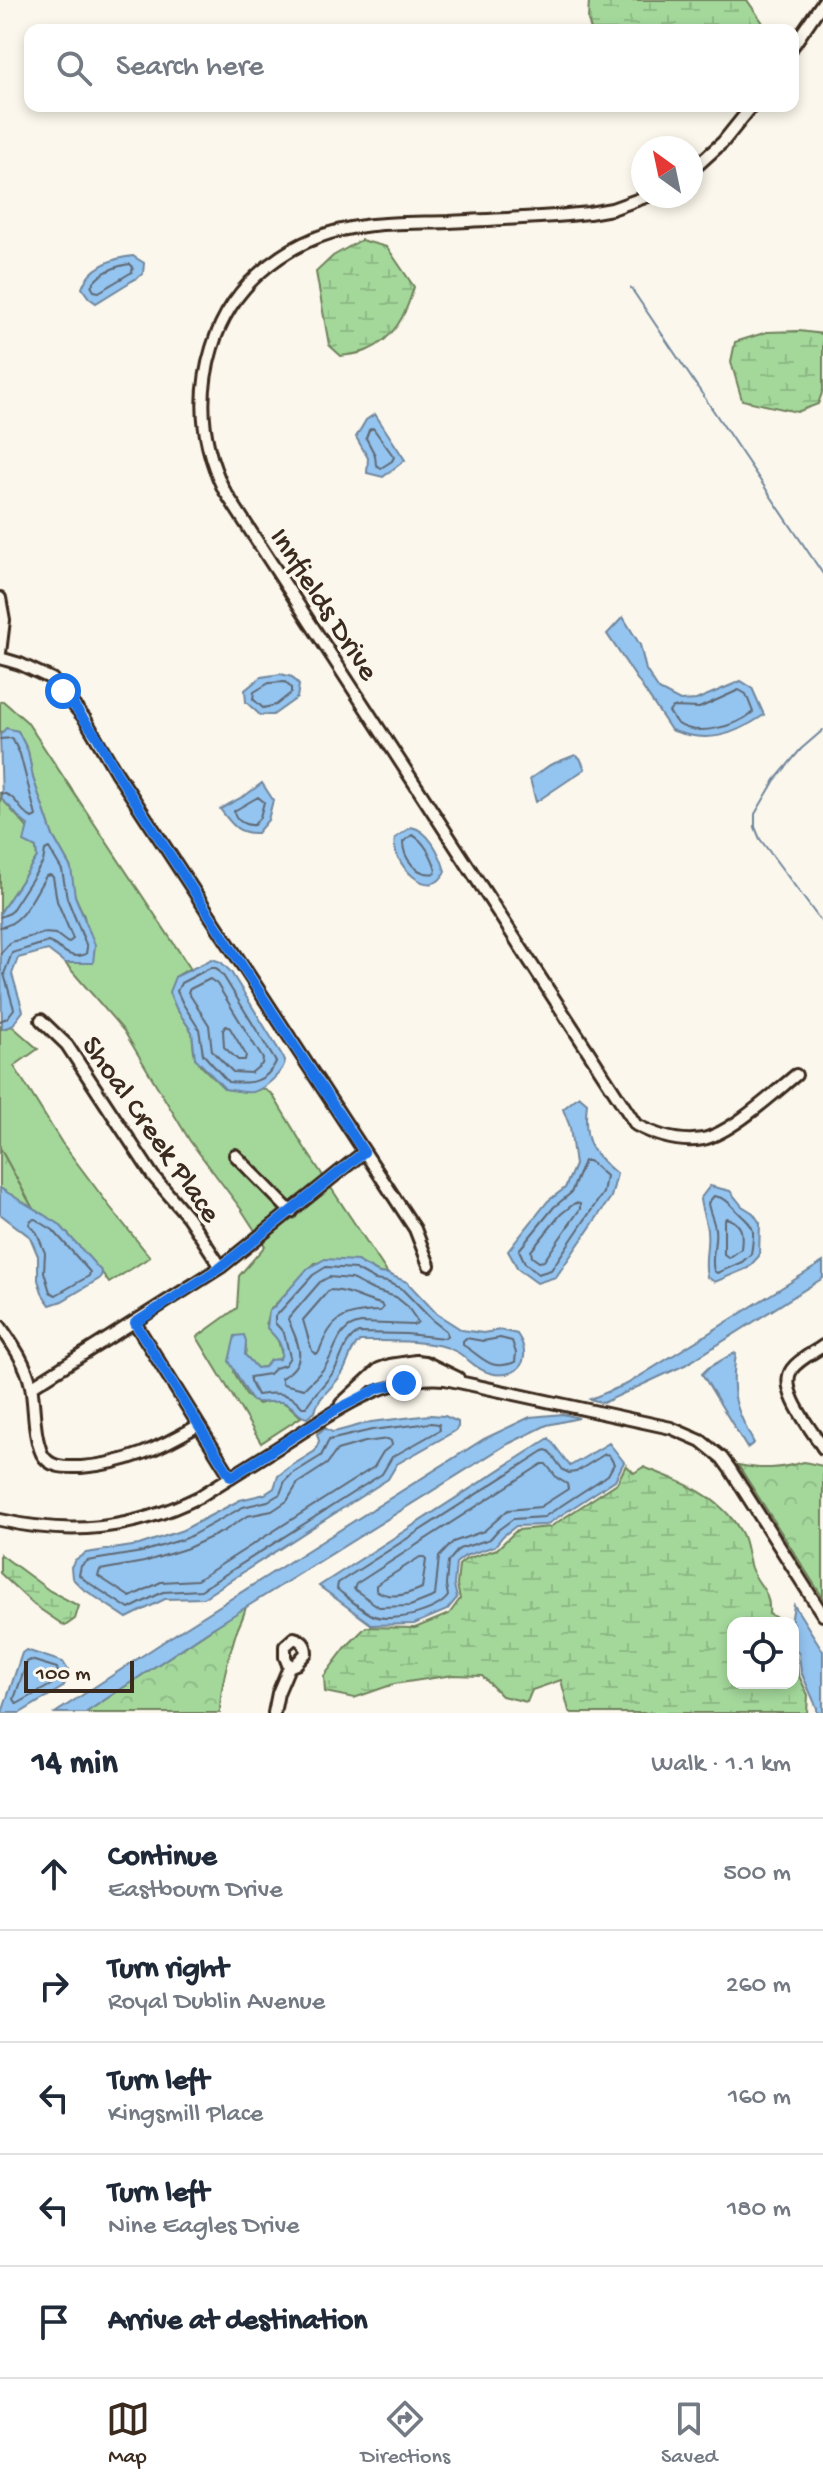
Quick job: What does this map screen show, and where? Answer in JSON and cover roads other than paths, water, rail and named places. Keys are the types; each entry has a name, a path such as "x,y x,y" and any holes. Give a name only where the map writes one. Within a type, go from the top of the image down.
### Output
{"street":[{"path":"799,37 823,2"},
{"path":"703,160 747,112"},
{"name":"Innfields Drive","path":"631,202 612,209 557,217 366,225 306,242 282,255 255,277 221,323 205,378 204,432 212,463 228,497 636,1125 652,1134 703,1139 731,1126 796,1075"},
{"path":"0,598 4,620 0,656 52,679 75,705 415,1229 429,1265"},
{"name":"Shoal Creek Place","path":"41,1020 67,1045 153,1176 188,1217 221,1267"},
{"path":"31,1387 221,1267 364,1152"},
{"path":"235,1155 291,1212"},
{"path":"135,1323 231,1477"},
{"path":"0,1326 25,1367 43,1455 58,1466 120,1462 157,1448 197,1426"},
{"path":"823,1346 793,1367 787,1384 793,1400 823,1448"},
{"path":"334,1411 379,1369 390,1365 425,1362 467,1383"},
{"path":"362,1384 379,1376 420,1369 467,1383"},
{"path":"0,1520 59,1530 121,1525 179,1507 334,1411 390,1385 434,1378 660,1425 701,1441 730,1469 823,1615"},
{"path":"274,1713 289,1667"}],"water":[{"path":"133,256 144,263 143,274 96,303 89,298 82,288 90,274 110,261"},
{"path":"375,414 405,460 383,477 367,473 368,458 356,437 366,420"},
{"path":"623,617 640,645 646,670 659,690 680,701 696,700 741,681 752,688 764,715 719,736 696,737 671,730 607,634"},
{"path":"281,674 292,677 299,685 297,698 273,715 260,715 246,702 245,690 261,677"},
{"path":"6,728 18,731 28,751 33,778 53,836 71,868 75,896 95,945 93,963 65,963 48,950 18,958 12,974 23,1011 12,1026 2,1029 0,913 37,857 36,848 24,842 28,825 2,800 0,735"},
{"path":"575,755 585,769 536,802 530,779 550,765"},
{"path":"262,783 273,800 268,820 257,833 240,830 220,809"},
{"path":"411,827 428,838 437,850 445,871 439,880 431,884 413,876 398,858 395,838"},
{"path":"212,959 221,962 231,972 285,1060 278,1074 257,1091 225,1089 195,1058 192,1032 169,992 175,977"},
{"path":"579,1096 587,1103 586,1126 590,1144 617,1174 611,1197 556,1277 537,1283 518,1269 508,1251 548,1201 565,1188 575,1165 570,1127 563,1109"},
{"path":"710,1186 730,1191 760,1223 759,1256 748,1268 715,1282 707,1277 707,1231 700,1199"},
{"path":"0,1188 59,1224 101,1271 99,1279 50,1305 38,1280 38,1256 30,1237 0,1214"},
{"path":"325,1259 357,1261 379,1273 407,1282 437,1314 462,1330 483,1333 500,1330 517,1334 524,1348 523,1362 512,1372 495,1374 478,1368 457,1352 442,1346 360,1341 341,1375 322,1397 315,1412 307,1418 285,1403 252,1401 229,1361 235,1336 244,1335 245,1355 257,1368 265,1367 270,1360 280,1359 280,1345 267,1328 269,1311 307,1269"},
{"path":"823,1262 823,1278 687,1364 603,1403 590,1399 627,1384"},
{"path":"734,1353 736,1400 754,1443 747,1448 702,1374"},
{"path":"563,1414 579,1418 547,1425 506,1445 208,1631 85,1713 55,1713 484,1439 530,1417"},
{"path":"445,1416 458,1422 458,1427 397,1464 388,1479 203,1598 165,1599 127,1618 72,1578 71,1567 86,1553 139,1545 183,1530 240,1500 265,1494 274,1488 278,1476 315,1451 319,1441 317,1434 325,1428 332,1432 371,1422"},
{"path":"549,1438 570,1466 609,1443 624,1462 615,1480 546,1525 516,1526 495,1546 465,1556 456,1563 454,1585 457,1598 447,1610 414,1624 372,1625 319,1586"},
{"path":"794,1605 823,1651 823,1713 817,1713 801,1672 799,1617 792,1617"},
{"path":"26,1650 63,1662 68,1670 67,1679 63,1687 20,1713 2,1713 22,1653"}],"waterway":[{"path":"631,288 823,574"},
{"path":"823,730 801,749 775,780 755,814 755,827 760,839 823,924"}]}
